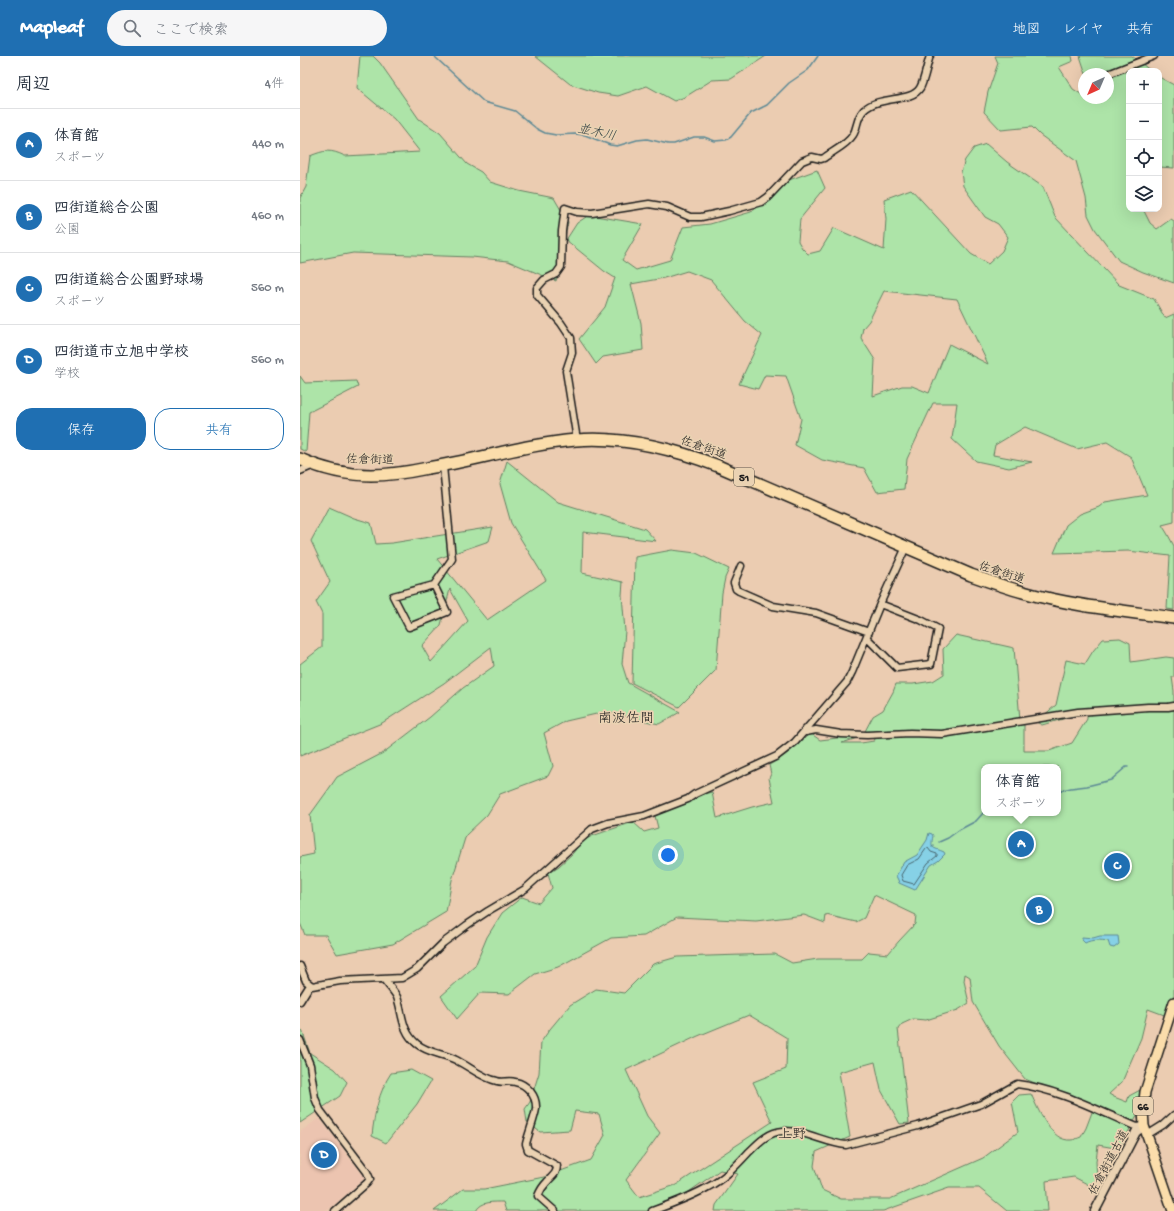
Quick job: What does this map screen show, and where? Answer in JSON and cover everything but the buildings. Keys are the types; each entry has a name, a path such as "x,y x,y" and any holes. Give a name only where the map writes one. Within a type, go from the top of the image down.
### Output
{"highway":[{"name":"佐倉街道","path":"300,460 341,472 370,475 409,472 443,466 528,446 577,440 597,439 628,441 656,446 691,455 971,575 1024,593 1076,604 1174,618"}],"main road":[{"name":"66","path":"1173,1211 1145,1130 1143,1110 1145,1092 1174,1002"}],"street":[{"path":"577,440 566,371 572,353 571,338 561,323 537,295 537,288 544,280 556,274 561,267 562,231 565,208 577,212 592,213 649,204 666,207 690,217 729,211 761,202 768,197 802,161 812,157 821,159 824,158 849,141 854,132 856,123 864,109 886,100 911,96 920,89 930,56"},
{"path":"1114,72 1154,56"},
{"path":"300,471 314,465"},
{"path":"434,585 447,612 409,627 393,596 434,585 452,559 443,466"},
{"path":"300,966 306,981 310,985 317,986 340,981 402,978 417,969 443,943 467,925 525,888 592,829 608,823 644,816 688,799 695,794 777,756 795,742 847,682 906,547"},
{"path":"741,566 734,583 736,589 739,591 773,606 816,613 868,635 898,668 931,664 938,629 921,620 880,604"},
{"path":"805,730 806,732 816,730 841,734 861,735 942,734 1093,710 1174,706"},
{"path":"384,980 396,996 407,1032 422,1048 456,1060 485,1077 498,1082 515,1082 526,1086 531,1092 535,1100 536,1109 526,1144 528,1150 557,1166 555,1174 547,1181 538,1196 555,1211"},
{"path":"300,1001 310,985"},
{"path":"300,1040 310,1065 315,1098 320,1110 367,1172 370,1179 335,1211"},
{"path":"652,1211 710,1187 728,1174 762,1139 775,1133 783,1131 801,1133 836,1144 846,1145 918,1126 981,1104 1017,1084 1042,1089 1066,1097 1145,1130 1163,1125 1174,1115"},
{"name":"佐倉街道古道","path":"1095,1211 1136,1132 1145,1130"}],"shaded area":[{"path":"319,1118 365,1178 327,1211 300,1211 300,1132"}],"green space":[{"path":"360,56 373,56 380,63 419,119 440,133 467,164 481,172 490,182 519,191 554,198 568,222 556,281 508,261 472,257 353,253 300,263 300,198 306,187 310,156 328,151 345,156 420,152 394,119 357,88"},
{"path":"535,56 766,56 731,79 712,80 685,97 674,101 647,86 618,96 598,93 570,84"},
{"path":"995,56 1072,56 1073,61 1059,67 1073,89 1078,92 1078,104 1114,104 1114,68 1084,68 1080,56 1132,56 1147,68 1126,68 1126,212 1144,212 1150,223 1157,229 1171,219 1174,221 1174,283 1143,272 1119,261 1095,229 1088,215 1086,198 1076,161 1040,135 1032,127 1001,130 984,112 988,92 998,63"},
{"path":"1162,79 1174,85 1174,168 1162,167"},
{"path":"986,144 1007,162 1043,187 1055,217 1119,285 1154,299 1165,318 1174,314 1174,522 1162,525 1174,546 1174,610 1167,609 1170,556 1128,551 1054,553 1066,525 1080,514 1099,507 1105,502 1147,495 1131,457 1107,442 1077,449 1025,427 995,445 993,455 1032,462 1009,468 976,461 952,439 957,403 933,403 907,459 904,489 877,492 864,468 822,460 795,445 801,419 786,376 765,375 758,389 739,384 762,335 745,321 711,280 687,271 664,278 631,284 641,323 643,350 603,357 596,364 579,339 605,307 615,278 604,271 566,240 577,223 589,215 643,224 622,260 636,270 670,260 683,227 710,224 751,212 789,180 817,170 825,188 800,219 798,241 808,254 820,251 834,228 884,250 886,219 884,199 911,189 971,254 988,264 1002,251 1008,237 998,224 985,217 963,186 961,172 965,160 974,148","holes":["884,291 957,299 988,364 949,344 929,393 912,386 902,386 873,396 875,360 861,338 863,328 869,321"]},
{"path":"300,376 305,383 356,381 358,387 309,412 306,452 300,449"},
{"path":"507,461 558,502 645,529 656,541 583,532 582,573 623,582 622,595 625,631 622,664 628,683 680,712 659,724 605,712 566,721 544,733 553,766 548,776 500,794 487,815 466,835 452,880 446,912 393,944 337,954 326,935 305,935 300,923 300,857 314,854 310,815 337,777 383,753 430,717 463,688 494,666 491,647 444,683 382,723 300,756 300,664 322,647 322,614 316,602 330,582 311,541 329,507 354,518 371,523 376,544 392,543 493,527 489,541 437,559 487,620 546,580 511,523 500,484","holes":["450,589 468,621 431,662 422,646 441,625"]},
{"path":"672,550 696,553 729,569 725,578 722,593 716,670 679,707 632,683 635,557"},
{"path":"956,635 1014,648 1020,720 1024,720 1024,751 1049,751 1072,743 1087,719 1087,712 1042,725 1036,722 1056,705 1066,660 1085,664 1103,639 1120,638 1130,643 1131,662 1166,657 1174,658 1174,677 1172,677 1174,691 1174,994 1167,1016 1148,1009 1141,1038 1122,1082 1109,1094 1127,1102 1129,1096 1142,1089 1137,1115 1120,1148 1098,1145 1096,1161 1097,1181 1089,1185 1074,1177 1046,1181 1048,1211 1007,1211 979,1188 949,1188 883,1211 715,1211 716,1205 738,1174 720,1170 663,1210 658,1211 506,1211 503,1202 492,1202 481,1205 476,1211 434,1211 463,1189 484,1189 544,1177 591,1160 605,1135 599,1114 575,1111 570,1130 540,1132 527,1122 525,1109 530,1102 539,1073 541,1042 570,1005 596,989 624,993 653,964 677,957 775,954 792,963 818,959 862,959 869,952 888,954 915,924 916,915 874,895 864,918 856,922 826,915 825,923 804,915 756,921 677,917 644,936 611,938 558,967 535,974 509,994 480,993 457,1019 441,996 475,966 487,937 502,913 522,897 539,903 552,888 548,873 559,866 573,853 581,842 592,836 633,822 644,832 658,828 655,816 699,795 712,792 717,818 774,802 769,778 771,774 769,765 791,751 810,733 820,740 863,735 873,716 883,710 896,684 913,684 933,681 944,674 943,649","holes":["867,735 875,739 874,741 842,743","965,974 970,977 973,1002 999,1046 1025,1079 1094,1107 1081,1137 1071,1140 1057,1136 1041,1116 1031,1094 1019,1095 1012,1102 1018,1132 983,1158 890,1199 841,1199 822,1190 814,1166 816,1152 850,1137 839,1072 875,1062 881,1090 900,1124 909,1123 898,1029 902,1024 913,1019 926,1020 958,1010 969,1003 964,981","749,1015 787,1038 786,1069 753,1082 772,1122 676,1185 639,1197 626,1180 660,1133 647,1116 626,1070 698,1036"]},
{"path":"300,1030 302,1030 310,1053 335,1069 347,1082 340,1096 300,1123"},
{"path":"411,1070 431,1081 417,1104 386,1143 372,1136 380,1095 391,1073"}],"water":[{"path":"929,833 933,836 932,846 945,854 931,865 915,890 899,883 896,876 904,862 917,855 927,840"},
{"path":"1100,936 1118,936 1119,944 1114,948 1110,947 1108,941 1094,940 1085,943 1082,940 1082,937 1093,938"}],"waterway":[{"name":"並木川","path":"435,56 484,102 515,111 537,129 545,133 556,135 585,135 610,145 617,146 637,140 647,139 668,144 674,144 694,137 704,137 715,141 726,140 731,137 751,113 767,105 789,83 808,70 818,56"},
{"path":"1061,790 1111,780 1126,767 1128,767"},
{"path":"939,842 976,821 981,815"}],"place":[{"name":"体育館","path":"1021,844"},
{"name":"四街道総合公園野球場","path":"1117,866"},
{"name":"四街道総合公園","path":"1039,910"},
{"name":"四街道市立旭中学校","path":"324,1155"}],"district":[{"name":"南波佐間","path":"626,717"},
{"name":"上野","path":"792,1133"}]}
